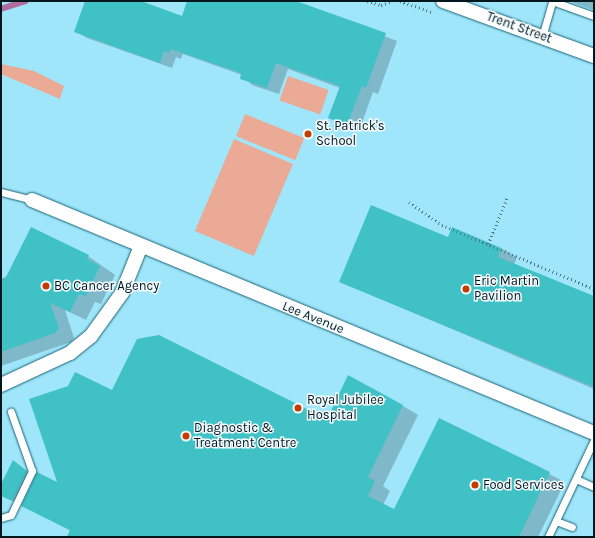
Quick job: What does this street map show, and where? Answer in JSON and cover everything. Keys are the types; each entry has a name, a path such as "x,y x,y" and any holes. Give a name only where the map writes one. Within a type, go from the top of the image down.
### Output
{"street":[{"name":"Trent Street","path":"443,1 594,56"},
{"name":"Lee Avenue","path":"32,200 594,433"},
{"path":"1,385 70,353 91,336 122,293 141,246"}],"lane":[{"path":"542,37 552,1 594,16"},
{"path":"1,192 32,200"},
{"path":"1,518 11,515 32,471 11,412"},
{"path":"548,537 594,440"},
{"path":"576,479 594,487"},
{"path":"556,521 572,527"}],"path":[{"path":"367,1 381,5 392,1"},
{"path":"488,244 507,198"},
{"path":"408,202 442,225 594,289"}],"shaded area":[{"path":"1,64 34,71 64,86 60,99 1,74"},
{"path":"288,76 329,90 320,115 280,101"},
{"path":"245,114 304,138 295,160 236,136"},
{"path":"234,139 293,164 254,256 195,231"}],"building":[{"path":"85,1 141,1 182,16 187,1 296,1 386,33 366,88 362,86 347,125 328,118 340,86 276,63 267,88 240,79 241,73 171,49 169,53 164,51 160,63 74,32"},
{"name":"Eric Martin Pavilion","path":"371,205 448,237 452,227 501,248 498,257 594,296 594,387 339,282"},
{"name":"BC Cancer Agency","path":"31,227 89,255 87,259 100,266 86,296 79,294 70,312 50,303 59,328 55,333 1,352 1,279 6,277"},
{"name":"Diagnostic & Treatment Centre","path":"159,335 327,419 348,375 403,405 368,477 375,481 368,496 394,509 439,418 550,472 519,537 67,537 70,530 21,506 37,472 57,482 29,399 68,386 75,372 112,390 137,339"},
{"path":"13,460 27,471 12,501 1,496 1,484"}],"waterway":[{"path":"1,9 26,1"}],"place":[{"name":"St. Patrick's School","path":"308,134"},
{"name":"BC Cancer Agency","path":"46,286"},
{"name":"Eric Martin Pavilion","path":"466,289"},
{"name":"Royal Jubilee Hospital","path":"298,408"},
{"name":"Diagnostic & Treatment Centre","path":"186,436"},
{"name":"Food Services","path":"475,485"}]}
